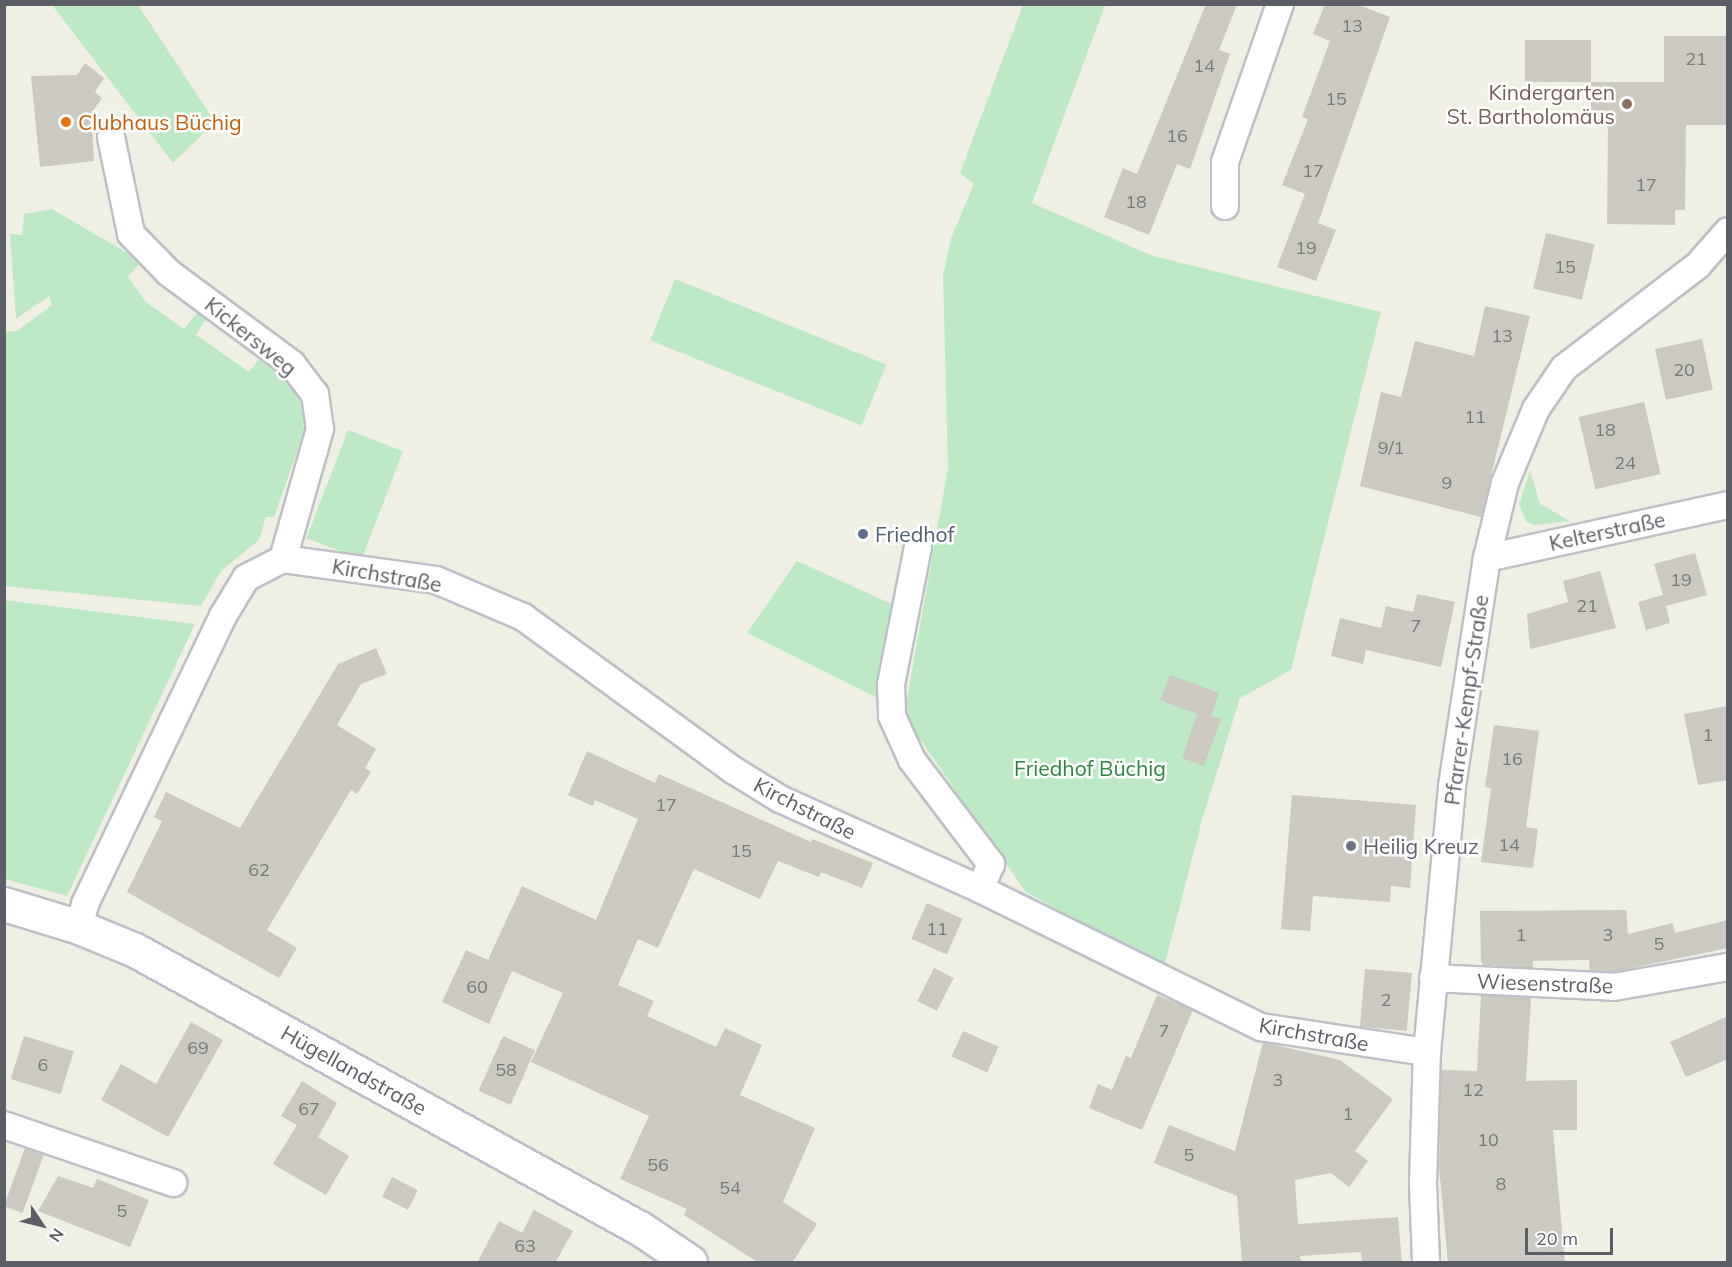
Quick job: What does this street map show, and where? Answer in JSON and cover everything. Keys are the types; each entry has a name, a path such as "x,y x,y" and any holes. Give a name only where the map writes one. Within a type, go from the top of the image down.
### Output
{"street":[{"path":"1225,206 1225,162 1280,4"},
{"name":"Kickersweg","path":"111,137 131,234 168,273 292,364 315,394 320,429 283,559"},
{"name":"Pfarrer-Kempf-Straße","path":"1426,1263 1423,1183 1427,1052 1452,786 1487,558 1505,483 1536,409 1564,368 1698,265 1728,231"},
{"name":"Kelterstraße","path":"1487,558 1728,505"},
{"path":"918,547 891,685 892,717 912,760 991,864 980,889"},
{"path":"78,927 85,904 223,616 246,578 283,559"},
{"name":"Kirchstraße","path":"283,559 436,580 491,602 552,635 733,770 780,799 980,889 1261,1028 1427,1052"},
{"name":"Hügellandstraße","path":"4,904 78,927 135,950 641,1229 690,1263"},
{"name":"Wiesenstraße","path":"1433,978 1614,987 1728,967"},
{"path":"4,1125 173,1184"}],"green space":[{"path":"52,5 138,5 215,122 173,163"},
{"name":"Friedhof Büchig","path":"1023,5 1105,5 1032,203 1153,256 1381,312 1291,670 1240,698 1202,820 1163,971 1025,891 904,716 948,468 943,276 951,238 974,184 960,173"},
{"path":"52,209 141,261 128,277 146,302 184,329 198,312 207,317 196,335 249,372 262,355 292,383 303,409 304,432 274,517 266,517 259,540 221,571 201,606 5,586 4,328 5,332 17,331 52,305 49,296 16,319 10,234 22,235 24,214"},
{"path":"675,279 886,364 862,426 650,340"},
{"path":"348,430 403,451 362,559 306,538"},
{"path":"1530,471 1540,504 1570,521 1534,525 1526,521 1519,505"},
{"path":"797,561 894,605 877,698 747,633"},
{"path":"4,600 195,624 67,896 5,879"}],"building":[{"path":"1206,4 1237,4 1219,50 1230,54 1190,169 1177,164 1149,235 1104,217 1123,168 1137,174"},
{"path":"1325,4 1356,4 1390,17 1318,223 1336,230 1316,281 1277,267 1305,194 1282,185 1308,119 1302,117 1330,41 1313,34"},
{"path":"1664,36 1728,36 1728,125 1686,125 1685,210 1675,210 1675,225 1607,224 1608,125 1591,125 1591,82 1664,82"},
{"path":"1525,40 1591,40 1591,82 1525,82"},
{"name":"Clubhaus Büchig","path":"85,63 104,78 95,92 102,98 92,112 100,118 92,127 94,161 40,167 31,76 77,75"},
{"path":"1546,233 1595,244 1582,300 1533,289"},
{"path":"1485,306 1530,316 1481,517 1360,486 1381,392 1401,397 1415,341 1474,356"},
{"path":"1702,339 1713,390 1666,400 1655,349"},
{"path":"1644,402 1661,474 1595,489 1579,417"},
{"path":"1695,553 1707,595 1666,606 1670,623 1646,630 1638,602 1663,595 1654,564"},
{"path":"1600,571 1616,628 1530,649 1527,614 1568,602 1563,581"},
{"path":"1417,594 1455,602 1441,667 1366,650 1363,664 1331,656 1340,618 1381,628 1386,606 1413,612"},
{"path":"376,648 387,674 361,684 337,725 376,749 365,768 371,772 357,794 351,790 267,930 297,948 279,978 127,892 162,821 154,817 166,792 240,828 338,664"},
{"path":"1170,675 1219,693 1211,716 1221,719 1204,766 1182,758 1197,714 1160,700"},
{"path":"1728,706 1728,780 1698,785 1684,714"},
{"path":"1494,725 1539,731 1526,827 1538,829 1533,868 1481,862 1491,788 1485,787"},
{"path":"587,751 655,783 659,774 811,842 812,839 873,863 862,888 821,872 819,877 778,861 760,899 694,869 658,948 638,939 618,985 654,1001 647,1016 716,1047 725,1028 762,1045 740,1095 815,1128 783,1202 817,1224 792,1263 759,1263 684,1215 687,1209 620,1179 649,1116 531,1062 563,993 512,971 489,1024 442,1002 466,950 488,960 522,886 596,920 638,819 595,800 593,806 568,795"},
{"name":"Heilig Kreuz","path":"1292,795 1416,805 1410,888 1391,886 1390,902 1313,896 1310,931 1281,929"},
{"path":"927,903 963,919 947,954 911,939"},
{"path":"1626,910 1628,934 1673,923 1675,933 1728,920 1728,948 1613,972 1590,971 1589,960 1533,961 1533,968 1483,965 1481,961 1480,911"},
{"path":"934,968 954,978 937,1011 917,1001"},
{"path":"1365,969 1412,973 1407,1031 1360,1027"},
{"path":"1157,995 1193,1010 1142,1130 1089,1108 1098,1084 1112,1090 1126,1056 1131,1058"},
{"path":"1481,995 1531,998 1526,1081 1577,1080 1577,1130 1553,1130 1565,1263 1448,1263 1439,1167 1441,1070 1477,1071"},
{"path":"1728,1016 1728,1059 1686,1077 1670,1042"},
{"path":"191,1022 223,1040 168,1137 101,1100 121,1064 156,1084"},
{"path":"963,1031 999,1047 987,1072 952,1057"},
{"path":"24,1036 74,1051 61,1094 11,1079"},
{"path":"503,1036 535,1050 511,1105 479,1091"},
{"path":"1263,1042 1340,1060 1393,1099 1355,1151 1368,1161 1349,1187 1331,1173 1295,1180 1298,1224 1398,1217 1402,1263 1362,1263 1361,1252 1300,1256 1301,1262 1242,1262 1237,1196 1154,1163 1169,1125 1235,1151"},
{"path":"302,1081 337,1103 318,1137 349,1156 326,1195 273,1164 297,1125 281,1116"},
{"path":"25,1148 44,1155 23,1213 4,1206"},
{"path":"58,1176 93,1188 97,1179 149,1200 130,1247 38,1211"},
{"path":"392,1177 418,1190 408,1210 382,1197"},
{"path":"534,1210 573,1231 555,1263 477,1263 499,1221 522,1233"}],"place":[{"name":"Kindergarten St. Bartholomäus","path":"1627,104"},
{"name":"Clubhaus Büchig","path":"66,122"},
{"name":"Friedhof","path":"863,534"},
{"name":"Heilig Kreuz","path":"1351,846"}]}
